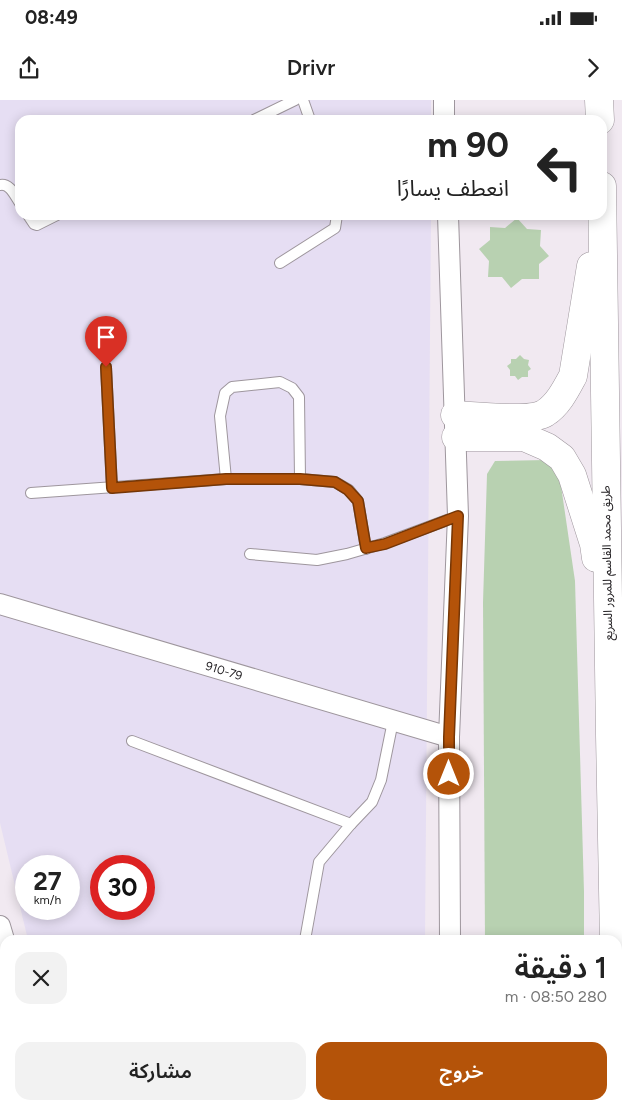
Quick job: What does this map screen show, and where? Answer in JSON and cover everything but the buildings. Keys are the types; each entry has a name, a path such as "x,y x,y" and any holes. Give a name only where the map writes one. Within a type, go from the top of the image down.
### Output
{"highway":[{"path":"599,100 600,115"},
{"path":"455,426 527,418 544,414 556,403 573,376 598,220"},
{"name":"طريق محمد القاسم للمرور السريع","path":"603,220 614,935"},
{"path":"455,426 524,437 547,447 562,458 572,475 594,544 610,735"}],"street":[{"path":"444,100 444,115"},
{"path":"448,220 458,516 449,737 450,935"},
{"name":"910-79","path":"0,604 449,737"}],"lane":[{"path":"264,115 295,100"},
{"path":"303,100 308,115"},
{"path":"0,185 4,184 9,187 15,196"},
{"path":"31,220 37,225 47,220"},
{"path":"280,262 335,228 336,220"},
{"path":"106,367 112,488"},
{"path":"226,479 220,416 225,393 232,387 280,382 292,388 299,397 300,479"},
{"path":"31,493 226,479 300,479 335,482 348,490 358,501 366,548"},
{"path":"250,554 317,560 385,544 458,516"},
{"path":"306,935 319,862 372,802 381,780 393,721"},
{"path":"132,741 351,824"}],"shaded area":[{"path":"0,100 431,100 431,115 15,115 15,220 431,220 425,935 27,935 23,920 80,920 80,855 15,855 15,886 0,823"}],"green space":[{"path":"515,220 519,220 527,229 541,230 540,246 549,256 539,264 539,279 522,279 511,288 502,277 488,277 489,261 479,249 490,240 490,227 505,228"},
{"path":"520,355 524,359 529,360 528,365 531,369 528,371 528,377 522,377 518,380 515,376 510,376 510,370 507,366 511,363 511,359 516,359"},
{"path":"547,460 560,479 575,581 584,935 485,935 483,602 487,474 495,461"}],"route":[{"path":"106,367 112,488 226,479 300,479 335,482 348,490 358,501 366,548 385,544 458,516 449,774"}]}
